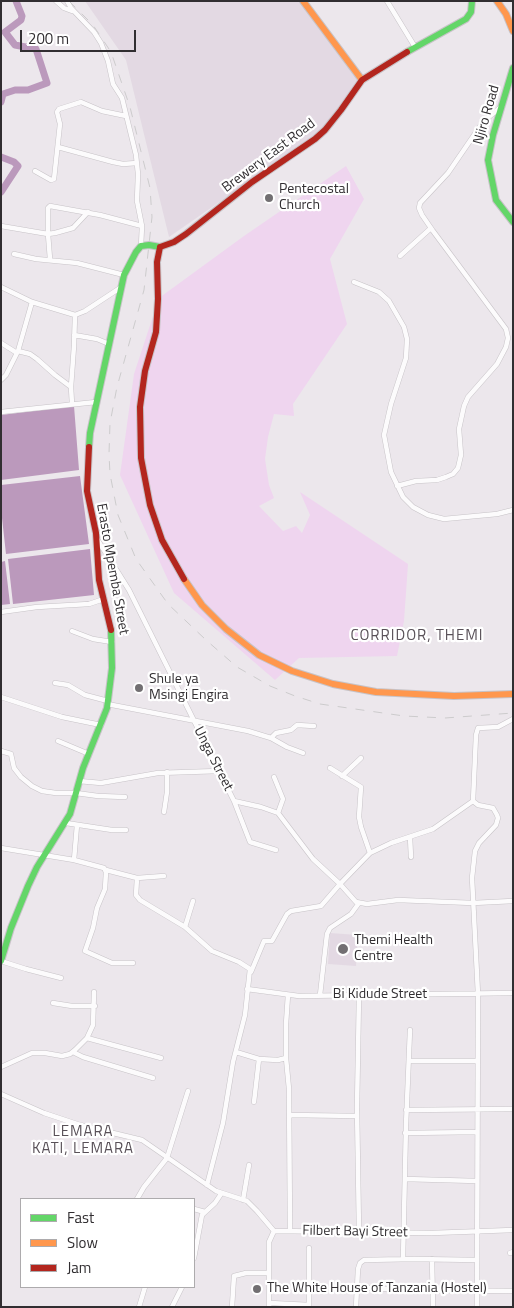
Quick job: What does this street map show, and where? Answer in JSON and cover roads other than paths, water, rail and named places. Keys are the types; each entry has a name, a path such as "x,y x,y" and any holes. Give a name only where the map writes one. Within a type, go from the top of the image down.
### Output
{"street":[{"path":"56,1 64,8 74,12"},
{"path":"67,1 101,43 113,84 122,98 137,163 137,201 142,226 141,246 160,247 157,262 158,308 156,332 145,371 140,407 141,458 150,505 162,540 176,566 202,605 226,629 259,655 292,671 332,684 376,692 454,696 513,694"},
{"path":"303,1 362,80"},
{"path":"387,1 415,47"},
{"name":"Brewery East Road","path":"160,247 174,242 186,234 252,182 315,139 341,110 362,80 415,47 442,34 466,19 470,12 472,1"},
{"path":"498,1 506,14 513,32"},
{"name":"Njiro Road","path":"513,68 510,88 502,106 488,160 496,200 513,222"},
{"path":"35,171 52,180 54,179 60,124 57,112 59,109 81,102 102,112 126,116"},
{"path":"397,486 416,480 437,480 453,474 458,468 461,455 459,429 464,406 468,397 497,364 506,347 508,338 506,329 431,228 419,208 420,203 448,173 483,122 502,106"},
{"path":"58,147 118,163 137,163"},
{"path":"50,259 48,208 50,206 88,212 142,226"},
{"path":"1,226 48,234 73,228 88,212"},
{"path":"400,256 431,228"},
{"name":"Erasto Mpemba Street","path":"1,961 5,935 28,886 66,823 108,702 112,668 111,628 97,567 96,538 86,483 90,433 120,288 124,275 141,246"},
{"path":"14,254 82,264 124,275"},
{"path":"354,282 379,292 389,301 404,327 407,339 406,358 391,404 384,435 391,472 402,497 413,507 428,515 444,519 497,514 513,510"},
{"path":"1,287 32,302 75,315 85,311 120,288"},
{"path":"1,380 6,375 18,352 32,302"},
{"path":"72,404 71,387 75,315"},
{"path":"74,334 109,344"},
{"path":"1,343 18,352 30,354 71,387"},
{"path":"1,412 96,402"},
{"name":"Unga Street","path":"96,538 129,590 234,802 278,812"},
{"path":"1,612 37,607 89,604 104,599"},
{"path":"72,631 93,639 112,642"},
{"path":"55,683 68,685 85,695 108,702 248,731 271,738 287,748 302,752"},
{"path":"1,697 62,717 101,725"},
{"path":"473,801 477,728 487,726 498,727 513,719"},
{"path":"271,738 276,733 291,730 297,724 314,726"},
{"path":"58,742 89,754"},
{"path":"1,750 11,754 14,768 21,777 36,788 56,793 125,797"},
{"path":"342,776 360,758"},
{"path":"330,768 361,787 359,817 370,853"},
{"path":"79,781 114,781 167,772 219,771"},
{"path":"164,812 167,772"},
{"path":"274,777 283,799 278,812 313,859 359,903 398,900 473,903 513,901"},
{"path":"207,1185 223,1123 245,1015 250,974 263,942 265,940 273,940 288,914 296,909 322,906 370,853 391,843 433,829 473,801"},
{"path":"473,801 478,805 493,808 498,818 496,825 479,843 474,853 473,903 478,994 477,1307"},
{"path":"234,802 250,842 276,850"},
{"path":"66,823 112,830 126,830"},
{"path":"74,860 77,825"},
{"path":"410,837 411,858"},
{"path":"1,848 74,860 137,878 164,876"},
{"path":"106,870 105,889 97,908 93,928 85,951 112,963 133,964"},
{"path":"137,878 137,898 185,928 212,951 249,967 250,974"},
{"path":"185,928 193,901"},
{"path":"320,995 327,934 330,928 351,914 359,903"},
{"path":"1,961 61,978"},
{"name":"Bi Kidude Street","path":"247,989 288,995 513,993"},
{"path":"1,1067 32,1053 62,1056 73,1052 87,1038 94,1025 94,992"},
{"path":"288,995 286,1058 290,1114 290,1231"},
{"path":"359,1231 357,1116 360,995"},
{"path":"53,1004 95,1006"},
{"path":"403,1259 405,1132 410,1030"},
{"path":"87,1038 161,1058"},
{"path":"73,1052 83,1057 153,1078"},
{"path":"236,1052 259,1059 278,1060 286,1058"},
{"path":"254,1102 259,1059"},
{"path":"409,1061 478,1061"},
{"path":"138,1198 144,1186 167,1158 188,1091"},
{"path":"1,1094 44,1113 80,1125 142,1140 221,1194 243,1200 252,1205 274,1231 269,1242 270,1305 309,1306 309,1248"},
{"path":"406,1110 513,1109"},
{"path":"290,1114 357,1116"},
{"path":"405,1132 477,1132"},
{"path":"243,1200 249,1165"},
{"path":"405,1179 477,1182"},
{"path":"195,1253 204,1212 215,1203 221,1194"},
{"path":"195,1209 204,1212"},
{"name":"Filbert Bayi Street","path":"274,1231 477,1232 513,1230"},
{"path":"356,1307 358,1269 362,1261 403,1259 477,1260"},
{"path":"432,1260 433,1307"},
{"path":"232,1307 234,1276 246,1273 270,1273"},
{"path":"139,1307 145,1288"},
{"path":"172,1307 182,1288"},
{"path":"370,1288 513,1291"}],"waterway":[{"path":"1,102 3,94 15,90 28,90 47,83 36,49 15,45 5,32 21,20 22,16 16,1"},
{"path":"1,157 14,162 18,166 1,192"}],"railway":[{"path":"69,1 93,25 111,52 130,107 150,188 152,217 144,290 117,387 110,423 110,474 118,515 136,559 168,604 237,667 270,686 320,704 404,716 445,718 513,713"}],"place":[{"name":"Pentecostal Church","path":"269,198"},
{"name":"Shule ya Msingi Engira","path":"139,688"},
{"name":"Themi Health Centre","path":"343,949"},
{"name":"The White House of Tanzania (Hostel)","path":"257,1289"}],"district":[{"name":"CORRIDOR, THEMI","path":"417,636"},
{"name":"LEMARA KATI, LEMARA","path":"83,1140"}]}
